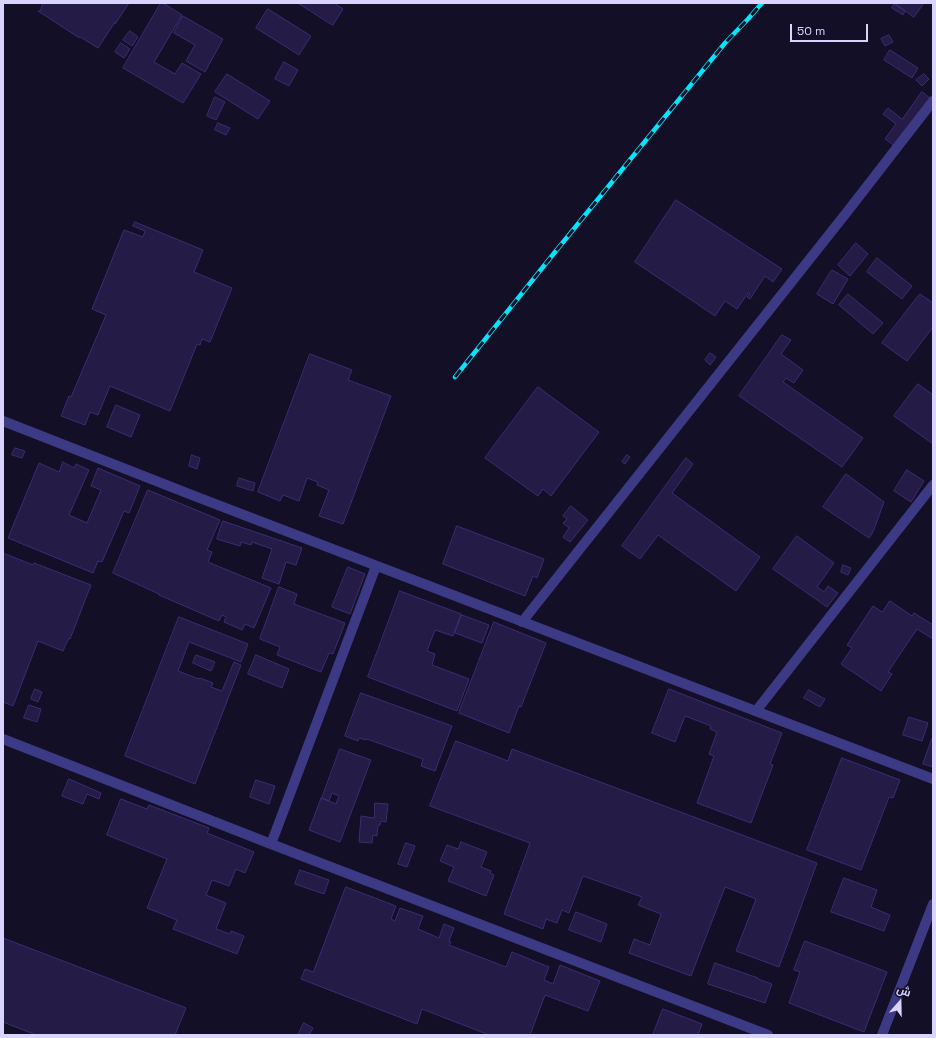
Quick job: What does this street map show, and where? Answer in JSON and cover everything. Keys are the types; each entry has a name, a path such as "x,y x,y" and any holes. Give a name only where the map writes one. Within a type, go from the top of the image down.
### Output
{"street":[{"path":"522,622 847,212 933,101"},
{"path":"3,421 376,566 933,779"},
{"path":"756,711 933,485"},
{"path":"272,844 376,566"},
{"path":"3,739 768,1035"},
{"path":"882,1035 933,904"}],"building":[{"path":"43,3 129,3 98,48 38,11 40,11"},
{"path":"161,3 182,15 154,62 175,74 182,63 201,74 183,103 123,68"},
{"path":"298,3 334,3 343,9 333,25"},
{"path":"895,3 924,3 914,17"},
{"path":"894,4 905,11 903,15 892,8"},
{"path":"268,9 311,36 299,55 256,28"},
{"path":"183,16 223,39 205,72 186,61 195,45 174,33"},
{"path":"130,31 138,37 132,46 123,40"},
{"path":"889,35 893,42 885,46 881,39"},
{"path":"121,43 130,49 124,58 115,52"},
{"path":"890,50 918,68 912,78 884,60"},
{"path":"284,62 298,70 289,86 275,79"},
{"path":"227,74 270,101 258,119 215,92"},
{"path":"924,74 929,79 922,86 916,80"},
{"path":"922,92 930,98 899,149 885,139 896,124 883,114 888,108 902,119"},
{"path":"215,97 225,102 216,120 207,116"},
{"path":"218,123 230,128 226,135 215,130"},
{"path":"676,200 782,269 773,282 765,276 750,299 747,297 750,294 748,293 737,309 725,301 715,316 635,262"},
{"path":"135,222 203,250 194,272 232,288 210,342 202,339 200,345 197,344 170,411 110,386 98,415 90,412 85,425 61,416 69,396 71,397 106,315 92,309 124,230 143,237 145,231 133,226"},
{"path":"856,243 868,254 850,276 838,265"},
{"path":"877,258 912,286 902,299 867,272"},
{"path":"832,270 848,279 833,304 817,294"},
{"path":"848,294 883,323 873,334 839,305"},
{"path":"920,294 933,303 933,327 907,361 882,343"},
{"path":"782,335 791,340 781,354 803,370 794,383 786,378 783,382 863,438 842,467 739,396"},
{"path":"710,353 716,357 710,365 705,360"},
{"path":"310,354 352,370 348,380 391,396 343,524 319,516 329,490 317,485 318,482 307,478 299,501 283,495 280,501 258,492"},
{"path":"918,384 933,395 933,444 894,416"},
{"path":"538,387 599,432 551,496 543,489 538,496 485,458"},
{"path":"116,405 140,415 131,437 107,427"},
{"path":"15,448 25,451 22,458 12,455"},
{"path":"192,455 200,458 197,469 189,466"},
{"path":"627,455 630,457 625,464 622,462"},
{"path":"686,458 693,464 672,493 760,557 736,591 658,535 640,559 622,546"},
{"path":"63,462 74,468 76,464 89,470 69,515 87,523 101,490 91,486 98,468 140,486 129,513 124,511 102,562 98,561 93,573 8,538 39,463 59,472"},
{"path":"907,470 924,481 911,502 894,491"},
{"path":"846,474 884,502 873,532 869,538 823,507"},
{"path":"239,478 255,483 253,491 237,486"},
{"path":"148,490 220,520 207,550 212,552 208,562 271,588 254,628 245,624 242,630 224,622 226,617 222,615 219,621 113,573"},
{"path":"571,506 588,520 570,542 563,537 569,528 563,523 567,519 563,516"},
{"path":"223,521 302,548 296,565 286,562 279,584 262,578 272,549 252,542 251,545 241,542 240,546 217,539"},
{"path":"457,526 544,559 537,578 533,576 525,596 443,564"},
{"path":"797,536 834,563 817,587 824,592 828,586 838,593 827,607 773,569"},
{"path":"3,553 91,585 70,639 69,638 63,651 38,641 13,706 3,702"},
{"path":"843,565 851,568 848,575 841,572"},
{"path":"348,567 365,574 350,614 332,607"},
{"path":"279,587 297,594 294,604 345,623 333,654 329,653 321,672 277,655 280,647 260,639"},
{"path":"400,591 461,614 453,636 435,630 427,651 435,654 432,665 469,679 457,711 368,677"},
{"path":"890,601 912,616 914,613 933,625 933,639 917,629 888,672 892,674 881,691 841,664 852,648 847,645 873,606 882,612"},
{"path":"462,615 489,625 482,643 455,633"},
{"path":"179,617 248,644 241,662 189,642 178,671 213,683 211,687 222,691 234,662 241,665 195,784 125,756"},
{"path":"494,622 546,643 521,707 519,706 509,733 459,713"},
{"path":"196,655 215,662 211,671 193,663"},
{"path":"256,655 289,669 282,688 248,674"},
{"path":"35,689 42,692 38,702 31,699"},
{"path":"669,689 782,733 770,764 773,765 751,823 697,803 714,756 709,754 717,732 710,729 711,726 685,716 675,742 652,733"},
{"path":"809,690 825,699 820,707 804,698"},
{"path":"361,693 452,726 435,771 421,766 423,759 367,739 359,738 358,741 345,736"},
{"path":"29,705 41,709 37,722 24,718"},
{"path":"909,717 928,723 922,741 903,735"},
{"path":"933,739 933,767 923,764"},
{"path":"456,741 508,761 512,749 817,863 779,967 736,951 756,899 725,887 691,976 629,953 634,939 650,945 661,914 638,905 642,897 583,876 569,913 562,910 557,923 546,919 543,929 504,914 530,843 430,806"},
{"path":"340,749 371,760 340,842 309,830 321,798 336,804 339,796 332,793 329,801 322,798"},
{"path":"842,758 900,780 893,798 889,797 861,870 807,850"},
{"path":"69,779 101,793 99,799 87,794 83,804 62,796"},
{"path":"256,780 275,786 269,804 250,797"},
{"path":"121,799 147,809 149,805 209,828 207,833 254,852 245,873 236,869 229,886 212,880 206,895 226,903 216,929 230,934 231,931 244,936 237,954 173,929 177,920 147,908 167,859 107,835"},
{"path":"375,803 388,804 386,822 381,821 380,825 378,825 377,836 373,835 372,843 359,842 361,816 374,818"},
{"path":"461,842 487,852 481,867 491,871 490,873 494,875 486,896 448,881 454,867 440,861 447,845 458,849"},
{"path":"406,843 415,846 407,867 398,864"},
{"path":"300,870 329,880 324,894 295,884"},
{"path":"844,878 877,890 871,907 890,915 884,931 831,912"},
{"path":"346,887 396,906 391,919 395,921 400,908 423,916 418,929 439,938 444,924 454,928 449,945 506,967 512,952 549,967 544,980 553,984 560,965 600,981 588,1011 545,995 530,1035 489,1035 422,1009 417,1024 301,979 305,969 313,972"},
{"path":"576,912 607,924 601,942 569,930"},
{"path":"3,938 186,1008 175,1035 36,1035 3,1022"},
{"path":"805,941 887,972 864,1032 789,1003 800,972 794,970"},
{"path":"715,963 772,984 765,1003 708,984"},
{"path":"663,1009 702,1024 698,1035 653,1035"},
{"path":"304,1023 313,1028 309,1035 298,1035"}],"railway":[{"path":"455,377 725,43 762,3"}]}
